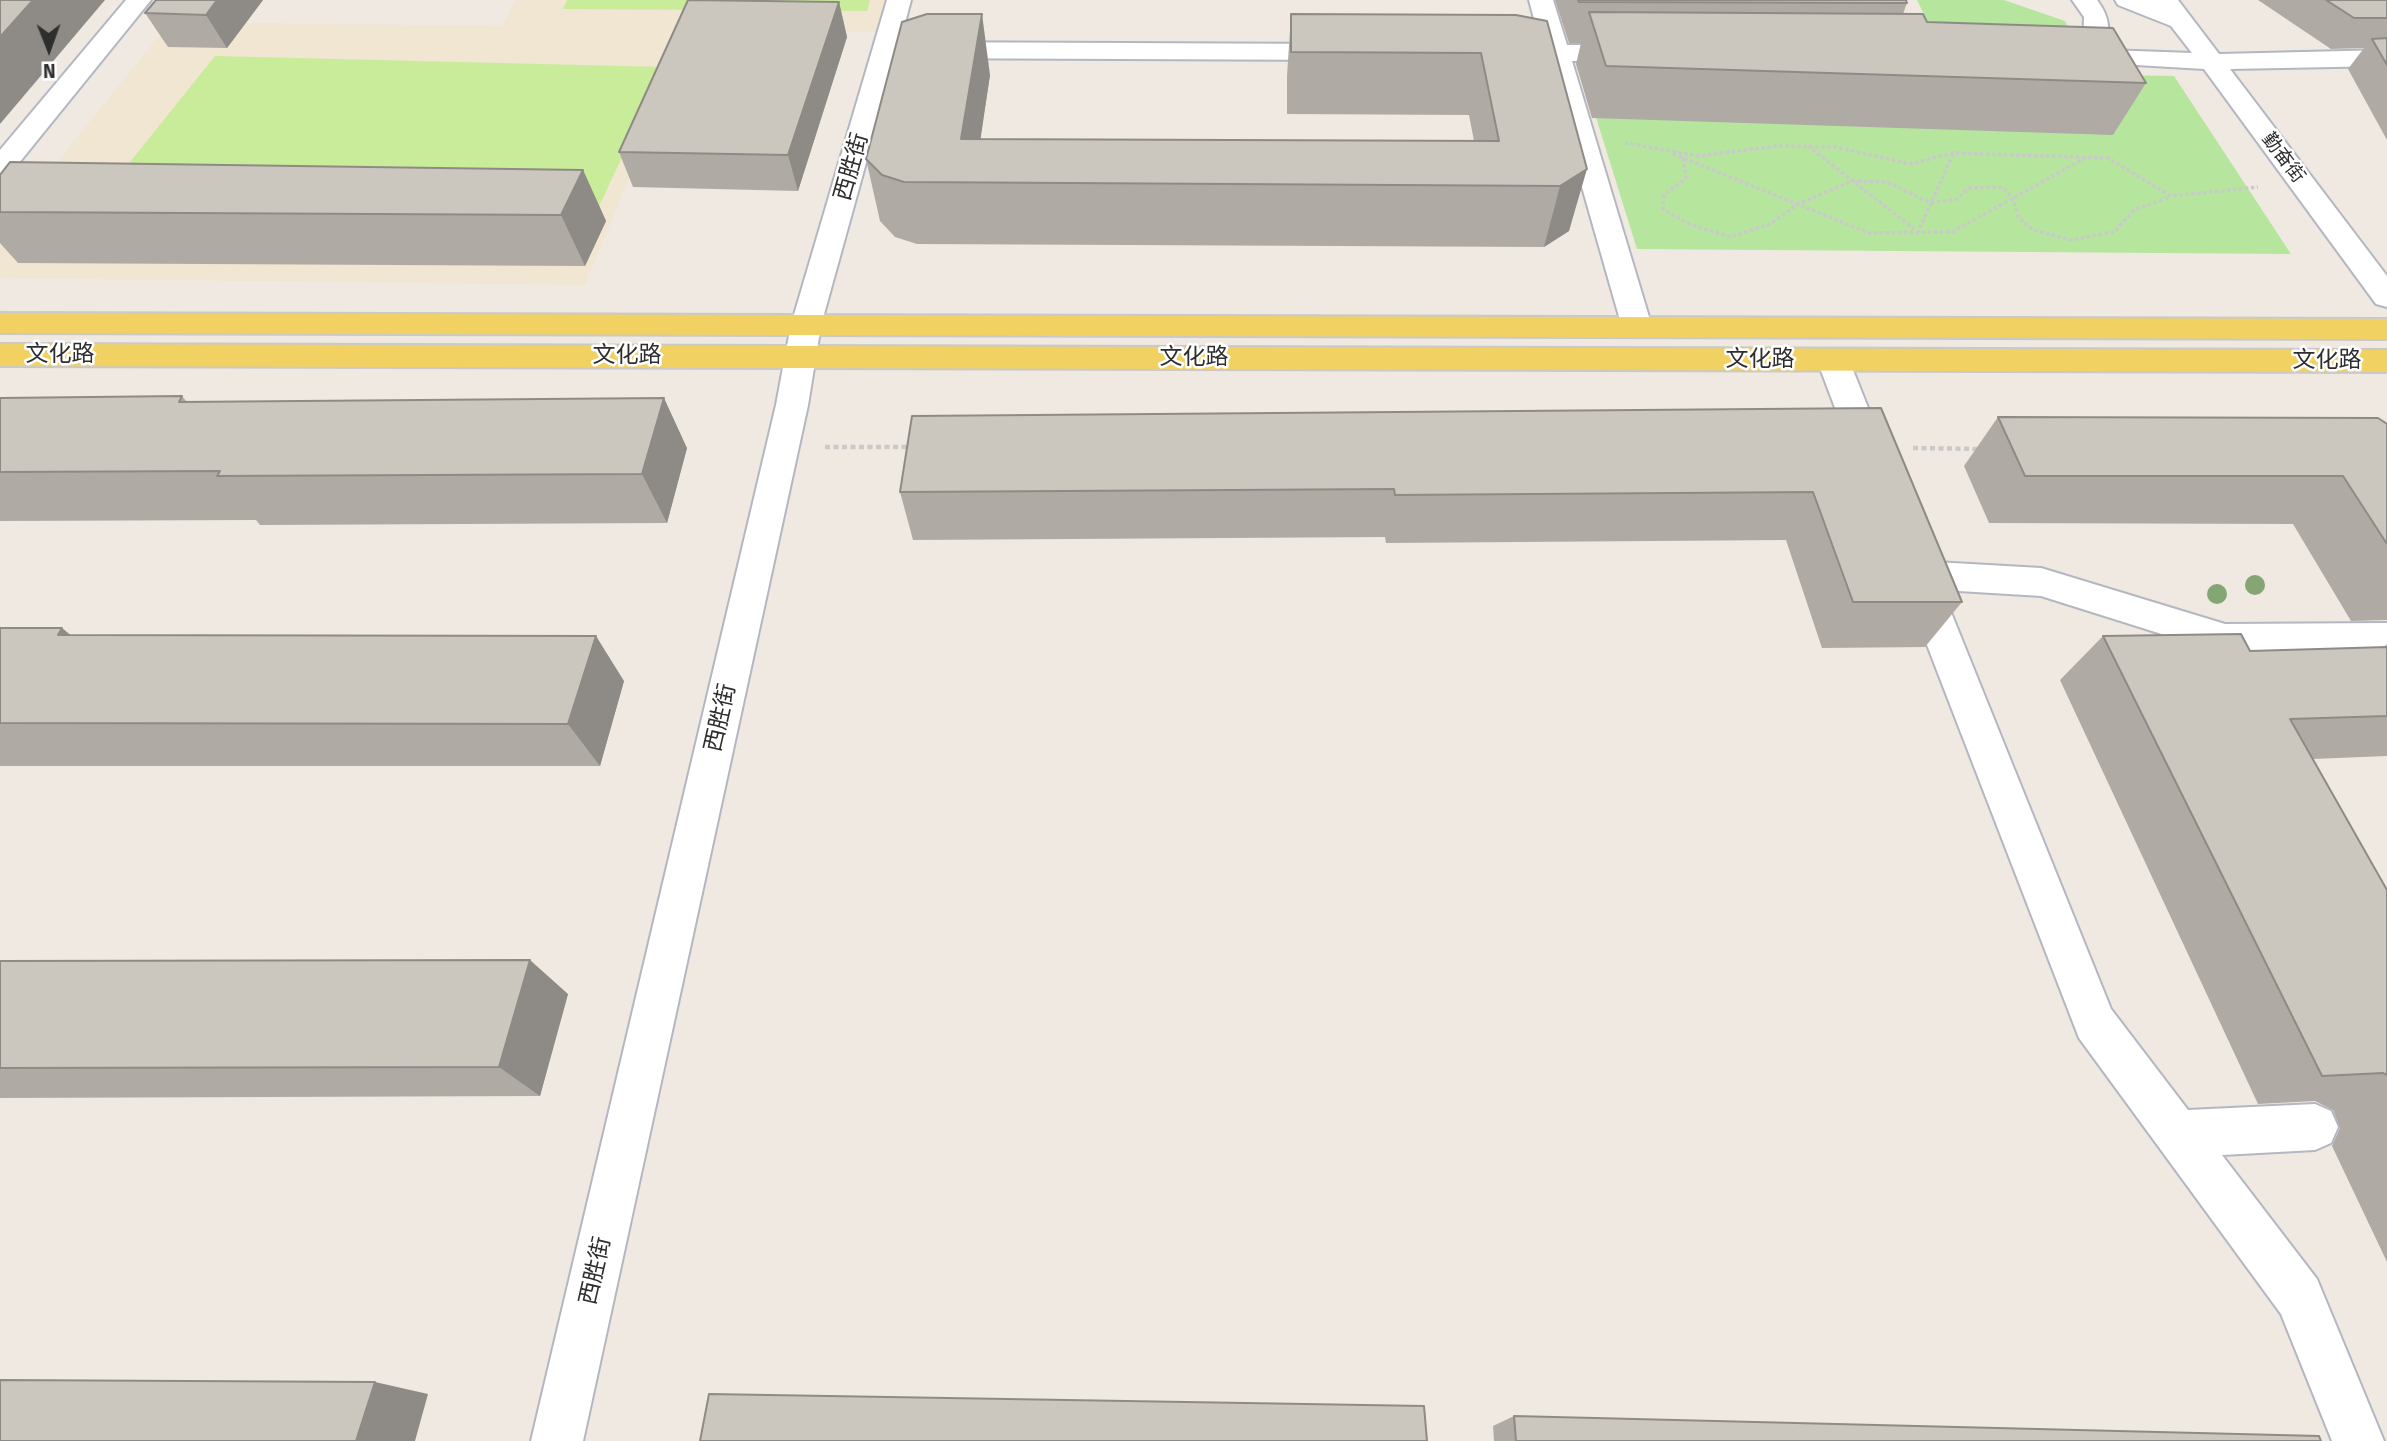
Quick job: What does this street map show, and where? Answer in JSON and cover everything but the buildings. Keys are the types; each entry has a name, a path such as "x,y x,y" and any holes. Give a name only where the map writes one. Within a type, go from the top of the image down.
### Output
{"main road":[{"name":"文化路","path":"0,323 1833,360 2387,361"},
{"name":"文化路","path":"0,355 1637,327 2387,329"}],"street":[{"path":"0,168 139,0"},
{"name":"西胜街","path":"557,1441 782,447 803,341 900,0"},
{"path":"1541,0 1637,327"},
{"path":"2084,0 2097,17 2095,56"},
{"path":"2127,0 2172,10"},
{"name":"勤奋街","path":"2172,10 2387,296"},
{"path":"885,50 1373,52"},
{"path":"1485,53 1648,54"},
{"path":"2054,56 2211,62 2387,58"},
{"path":"1833,360 1888,499"},
{"path":"1903,537 2095,1023 2299,1297 2358,1441"},
{"path":"1918,575 2041,582 2225,639 2387,638"},
{"path":"2176,1134 2315,1127"}],"path":[{"path":"1579,136 1699,156 1776,146 1808,146 1835,147 1910,164 1953,153 2108,158 2171,196"},
{"path":"1808,146 1918,232"},
{"path":"1663,150 1869,233 1952,232 2085,157"},
{"path":"1918,232 1953,153"},
{"path":"1682,158 1686,178 1664,195 1663,209 1689,224 1731,237 1770,224 1798,204 1852,181 1887,182 1931,203 1957,199 1969,188 2002,187 2013,198 2018,217 2033,230 2071,240 2114,232 2134,210 2171,196 2269,186"},
{"path":"782,447 920,447"},
{"path":"1867,448 1986,449"}],"shaded area":[{"path":"516,0 890,0 882,32 690,30 585,285 0,278 0,233 170,22 502,26"}],"green space":[{"path":"567,0 870,0 867,11 563,9"},
{"path":"1917,0 2004,0 2065,21 2073,37 1935,37"},
{"path":"215,56 664,67 595,215 98,202"},
{"path":"1580,66 2174,76 2291,254 1637,249"}]}
